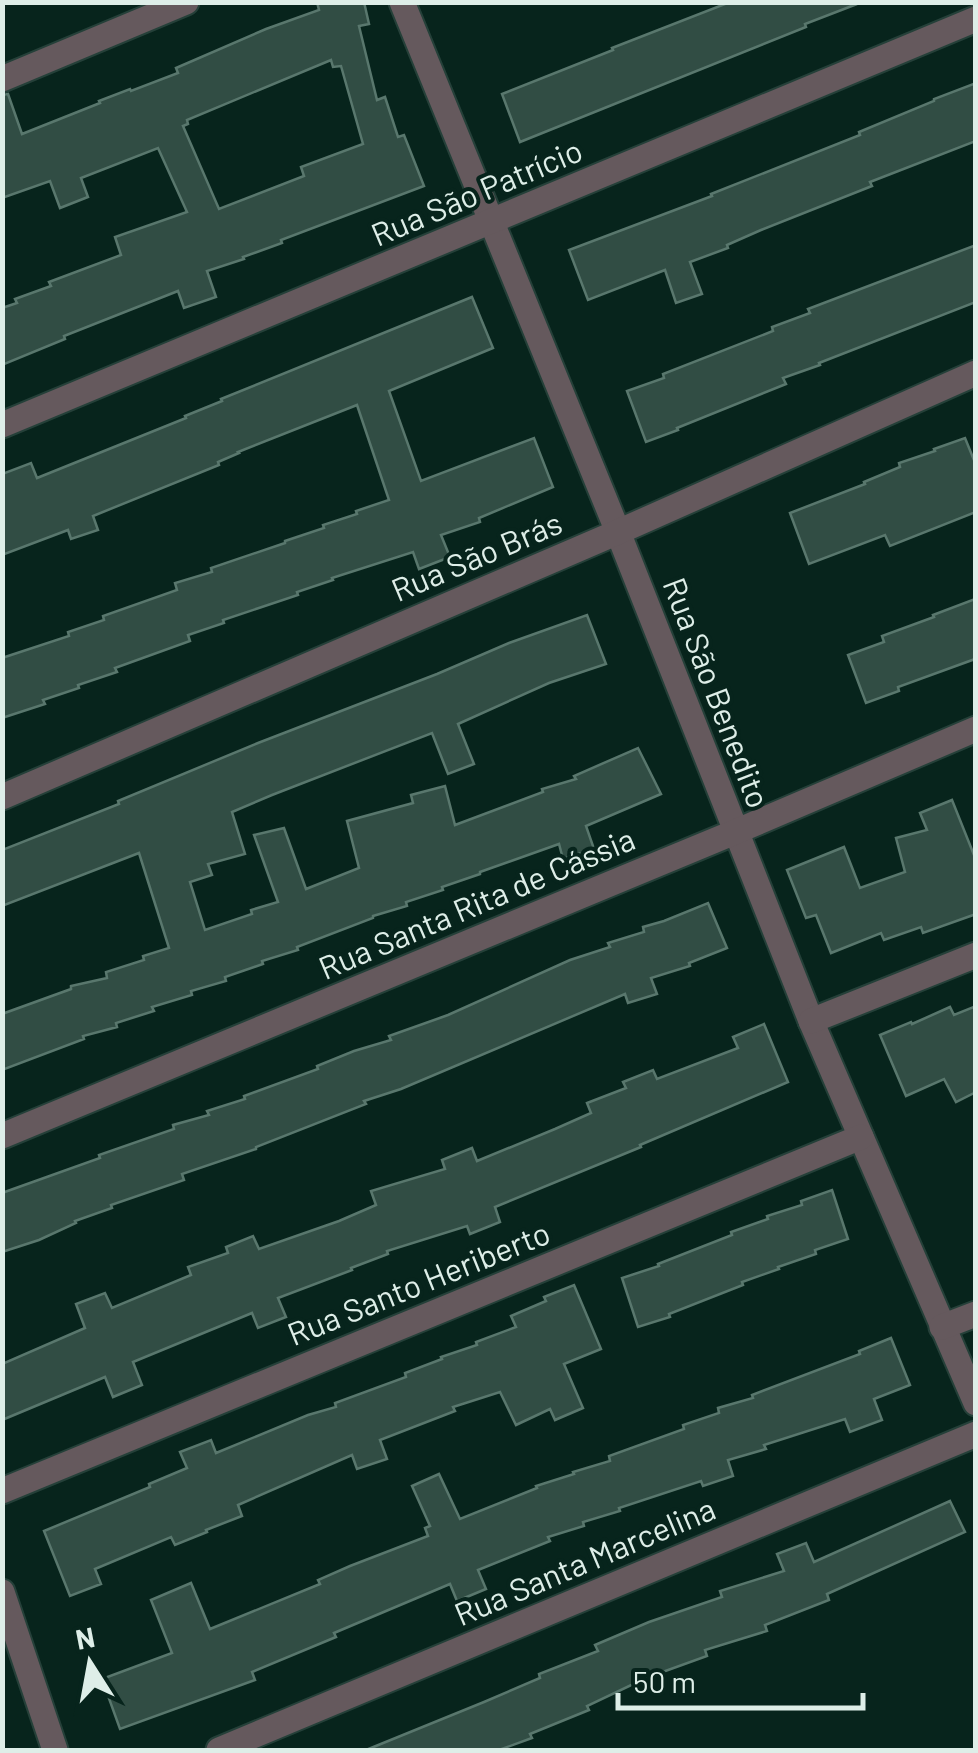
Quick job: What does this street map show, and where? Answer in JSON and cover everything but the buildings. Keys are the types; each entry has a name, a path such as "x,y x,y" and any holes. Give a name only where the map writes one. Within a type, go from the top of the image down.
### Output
{"street":[{"path":"2,79 186,2"},
{"name":"Rua São Benedito","path":"402,2 618,532 811,1022 976,1404"},
{"name":"Rua São Patrício","path":"2,425 976,19"},
{"name":"Rua São Brás","path":"2,796 618,532 976,372"},
{"name":"Rua Santa Rita de Cássia","path":"2,1136 976,730"},
{"path":"811,1022 976,955"},
{"name":"Rua Santo Heriberto","path":"2,1491 861,1136"},
{"path":"942,1327 976,1314"},
{"name":"Rua Santa Marcelina","path":"220,1750 976,1434"},
{"path":"2,1592 55,1750"}]}
